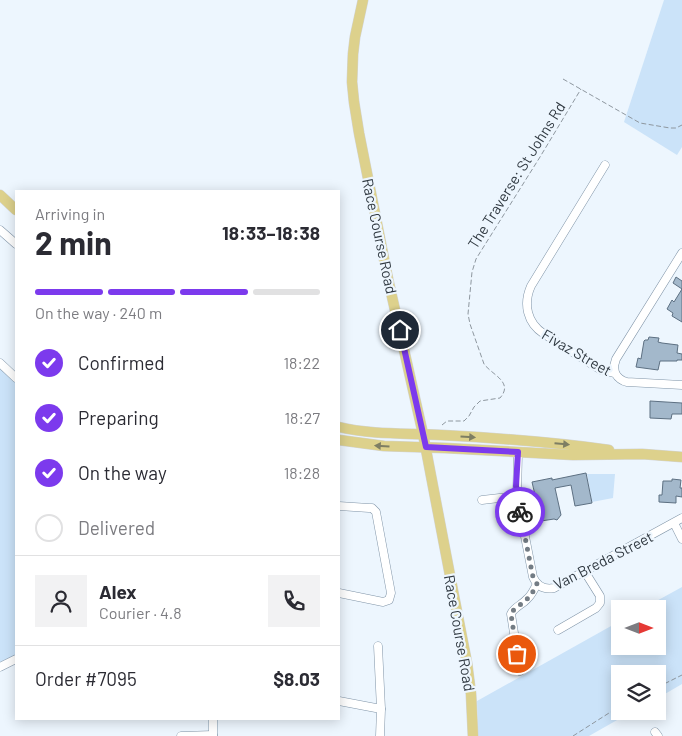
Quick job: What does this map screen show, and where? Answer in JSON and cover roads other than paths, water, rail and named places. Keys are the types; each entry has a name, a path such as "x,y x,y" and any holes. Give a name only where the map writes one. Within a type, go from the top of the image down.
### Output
{"main road":[{"name":"Race Course Road","path":"363,0 353,54 352,82 354,102 388,279 426,447 467,663 473,736"},
{"path":"0,189 15,201"},
{"path":"0,195 15,209"},
{"path":"340,427 355,431 423,434 580,446 682,457"},
{"path":"340,440 384,446 573,456 642,454"}],"street":[{"name":"Fivaz Street","path":"605,165 531,286 527,296 527,308 530,318 540,331 601,370 615,373 620,379 627,382 682,385"},
{"path":"0,230 15,243"},
{"path":"615,373 614,366 616,360 682,254"},
{"path":"0,363 15,377"},
{"name":"Van Breda Street","path":"518,452 517,496 533,577 537,584 545,588 554,588 682,518"},
{"path":"482,500 517,496"},
{"path":"340,506 372,508 376,512 391,593 390,600 382,602 340,593"},
{"path":"674,523 682,539"},
{"path":"558,630 596,608 600,603 600,596 585,572"},
{"path":"520,671 511,614 513,609 526,601 537,584"},
{"path":"378,646 381,709 380,736"},
{"path":"0,667 15,660"},
{"path":"340,701 381,709"},
{"path":"181,736 213,736 213,720"}]}
